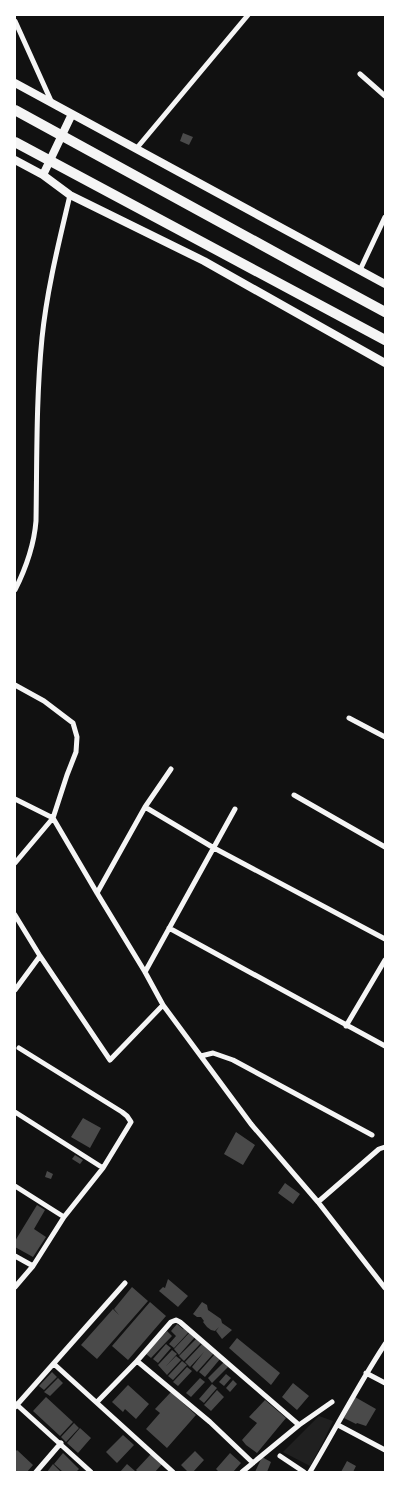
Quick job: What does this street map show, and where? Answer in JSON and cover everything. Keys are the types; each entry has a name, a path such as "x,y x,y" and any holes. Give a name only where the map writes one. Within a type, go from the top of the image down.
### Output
{"highway":[{"path":"16,110 385,312"},
{"path":"15,142 385,340"}],"street":[{"path":"136,149 248,15"},
{"path":"15,21 52,104"},
{"path":"360,74 385,96"},
{"path":"15,83 385,284"},
{"path":"43,175 72,114"},
{"path":"15,160 43,175 70,195 204,261 385,363"},
{"path":"15,590 26,570 34,540 36,522 37,405 42,337 48,292 70,195"},
{"path":"360,270 385,217"},
{"path":"15,685 44,701 73,723 77,737 76,752 53,818 15,864"},
{"path":"349,718 385,737"},
{"path":"97,893 145,807 171,769"},
{"path":"294,795 385,847"},
{"path":"15,799 53,818 163,1005 251,1124 318,1202 385,1288"},
{"path":"145,807 214,848 385,940"},
{"path":"145,972 235,809"},
{"path":"15,915 40,956 110,1060 163,1005"},
{"path":"169,928 385,1046"},
{"path":"15,990 40,956"},
{"path":"346,1026 385,960"},
{"path":"15,1287 32,1266 64,1217 103,1168 131,1122 127,1116 19,1048"},
{"path":"202,1056 212,1053 233,1060 372,1135"},
{"path":"15,1112 103,1168"},
{"path":"318,1202 379,1149 385,1147"},
{"path":"15,1186 64,1217"},
{"path":"15,1256 32,1266"},
{"path":"92,1472 16,1405 125,1283"},
{"path":"97,1402 137,1361 171,1322 176,1320 299,1425"},
{"path":"310,1472 366,1373 385,1344"},
{"path":"137,1361 210,1422 253,1463"},
{"path":"54,1364 173,1472"},
{"path":"366,1373 385,1383"},
{"path":"242,1472 299,1425 332,1402"},
{"path":"338,1425 385,1450"},
{"path":"36,1472 61,1443"},
{"path":"280,1456 304,1472"}],"shaded area":[{"path":"319,1416 333,1421 310,1466 283,1452"}],"building":[{"path":"183,133 193,137 189,145 180,141"},
{"path":"83,1118 101,1128 90,1148 71,1137"},
{"path":"236,1132 255,1145 243,1165 224,1154"},
{"path":"75,1155 83,1160 80,1164 72,1159"},
{"path":"47,1171 53,1174 51,1179 45,1177"},
{"path":"285,1183 300,1194 293,1204 278,1193"},
{"path":"37,1205 45,1210 34,1229 46,1237 33,1257 15,1247 15,1241"},
{"path":"168,1279 188,1296 178,1307 159,1291 163,1287 165,1288"},
{"path":"132,1287 148,1301 97,1359 81,1345 113,1309 119,1315 114,1309"},
{"path":"150,1302 166,1316 128,1360 112,1346"},
{"path":"202,1302 207,1305 208,1310 232,1330 222,1339 216,1331 219,1327 215,1331 211,1330 201,1317 193,1314"},
{"path":"177,1324 189,1332 174,1348 169,1344 176,1336 171,1331"},
{"path":"167,1331 172,1336 151,1358 146,1354"},
{"path":"190,1332 195,1337 179,1355 174,1349"},
{"path":"237,1338 280,1373 271,1385 229,1348"},
{"path":"196,1339 201,1343 184,1361 179,1356"},
{"path":"166,1344 171,1348 158,1363 153,1359"},
{"path":"202,1344 214,1353 197,1372 192,1367 204,1352 190,1367 185,1362"},
{"path":"172,1350 177,1354 166,1366 176,1356 181,1360 167,1375 158,1365"},
{"path":"215,1354 220,1359 205,1377 199,1372"},
{"path":"182,1361 187,1365 173,1380 168,1376"},
{"path":"224,1362 228,1367 212,1383 208,1378"},
{"path":"187,1367 192,1371 178,1386 173,1382"},
{"path":"52,1372 57,1377 44,1390 39,1386"},
{"path":"226,1374 231,1378 224,1386 219,1382"},
{"path":"58,1378 63,1383 50,1396 44,1392"},
{"path":"200,1378 205,1382 191,1397 186,1393"},
{"path":"233,1380 237,1384 230,1392 226,1388"},
{"path":"293,1383 309,1396 297,1410 282,1397"},
{"path":"212,1384 217,1388 204,1403 199,1399"},
{"path":"128,1385 149,1404 136,1419 125,1409 123,1412 112,1402"},
{"path":"217,1390 224,1397 211,1411 204,1405"},
{"path":"171,1392 196,1415 167,1448 146,1429 160,1413 155,1409"},
{"path":"46,1397 73,1422 60,1436 33,1411"},
{"path":"355,1397 376,1409 366,1426 356,1424 344,1418"},
{"path":"265,1400 286,1418 257,1453 242,1440 257,1423 249,1417"},
{"path":"74,1423 79,1428 66,1442 61,1437"},
{"path":"80,1428 91,1438 78,1453 67,1443"},
{"path":"123,1435 134,1445 117,1463 106,1452"},
{"path":"17,1450 33,1465 27,1472 15,1472 15,1452"},
{"path":"195,1451 204,1460 193,1472 188,1472 181,1465"},
{"path":"63,1453 79,1469 76,1472 63,1472 54,1464"},
{"path":"230,1453 241,1463 233,1472 219,1472 216,1469"},
{"path":"151,1454 162,1464 155,1472 138,1472 136,1470"},
{"path":"262,1457 271,1462 267,1472 255,1472"},
{"path":"347,1461 356,1466 353,1472 341,1472"},
{"path":"53,1464 61,1472 47,1472"},
{"path":"127,1464 135,1471 120,1472"}]}
